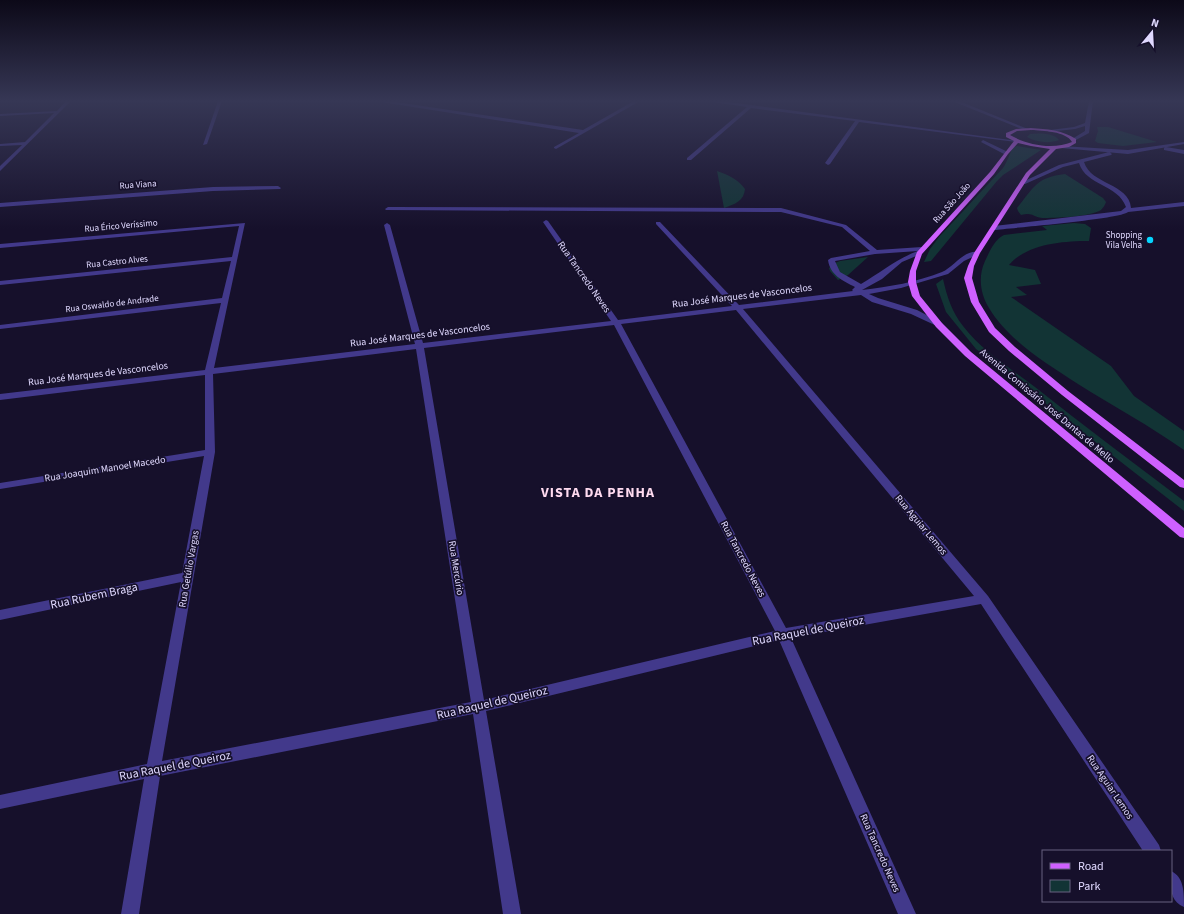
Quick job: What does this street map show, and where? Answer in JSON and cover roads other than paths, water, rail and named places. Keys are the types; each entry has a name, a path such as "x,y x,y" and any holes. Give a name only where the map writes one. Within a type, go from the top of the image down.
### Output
{"main road":[{"name":"Rua São João","path":"912,282 912,270 921,251 992,173 1014,144"},
{"path":"1026,144 1035,146 1058,147 1073,145 1073,144"},
{"path":"1058,147 1028,174 977,253 971,266 968,278 970,289 981,314 992,330 1012,349 1065,393 1184,485"},
{"name":"Avenida Comissário José Dantas de Mello","path":"912,282 916,296 939,325 968,354 1184,534"}],"street":[{"path":"0,145 18,144"},
{"path":"0,169 25,144"},
{"path":"556,148 564,144"},
{"path":"689,159 707,144"},
{"path":"828,164 842,144"},
{"path":"989,144 1006,152"},
{"path":"1091,144 1112,147 1158,148 1184,152"},
{"path":"1058,147 1118,152 1140,151 1181,144"},
{"path":"1022,183 1061,166 1118,152"},
{"path":"1081,161 1088,174 1111,187 1125,198 1129,207 1127,210"},
{"name":"Rua Viana","path":"0,205 213,189 278,188"},
{"path":"994,228 1036,222 1096,217 1123,213 1127,210 1184,204"},
{"path":"388,208 781,210 844,226 875,252"},
{"name":"Rua Tancredo Neves","path":"546,222 616,322 783,634 907,914"},
{"name":"Rua Aguiar Lemos","path":"658,223 738,308 984,599 1151,850"},
{"name":"Rua Érico Veríssimo","path":"0,246 243,224"},
{"name":"Rua Getúlio Vargas","path":"130,914 153,770 210,452 209,372 243,224"},
{"name":"Rua Mercúrio","path":"387,225 420,346 512,914"},
{"path":"921,251 875,252 830,260 830,263 836,272 875,300 914,312 939,325"},
{"name":"Rua José Marques de Vasconcelos","path":"861,290 900,261 921,251"},
{"name":"Rua José Marques de Vasconcelos","path":"0,397 738,308 842,294 861,290 893,288 946,273 962,260 977,253"},
{"name":"Rua Castro Alves","path":"0,283 235,259"},
{"name":"Rua Oswaldo de Andrade","path":"0,327 226,300"},
{"name":"Rua Joaquim Manoel Macedo","path":"0,486 210,452"},
{"name":"Rua Rubem Braga","path":"0,615 188,576"},
{"name":"Rua Raquel de Queiroz","path":"0,802 153,770 479,707 783,634 984,599"},
{"path":"1172,880 1184,898"}],"place":[{"name":"Shopping Vila Velha","path":"1150,240"}],"district":[{"name":"VISTA DA PENHA","path":"598,493"}]}
